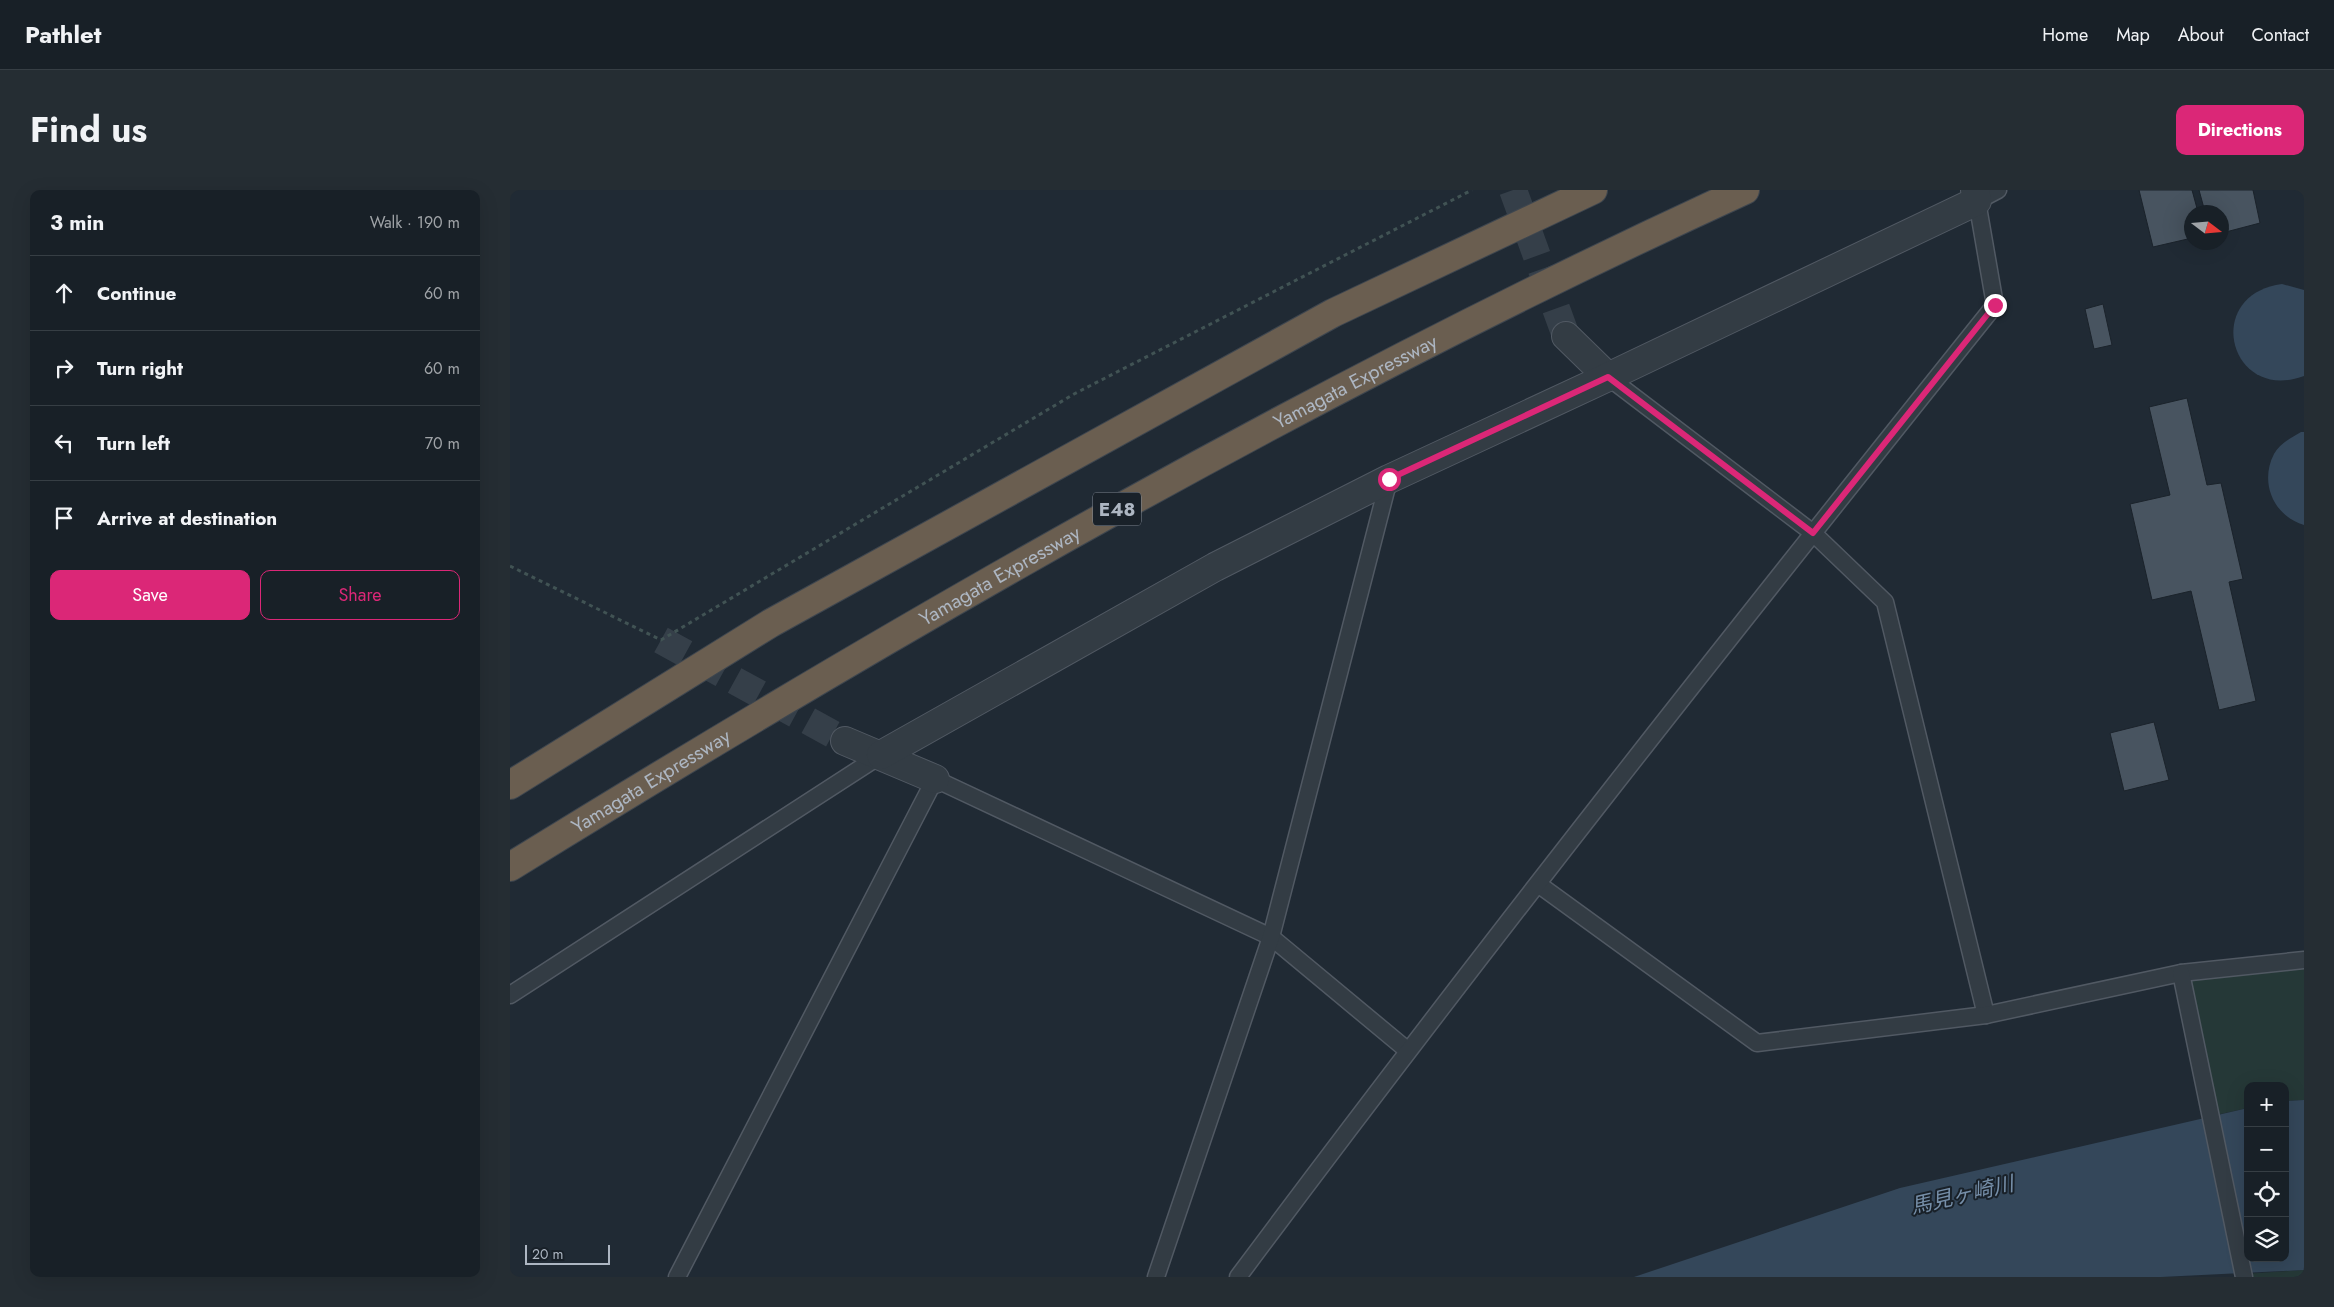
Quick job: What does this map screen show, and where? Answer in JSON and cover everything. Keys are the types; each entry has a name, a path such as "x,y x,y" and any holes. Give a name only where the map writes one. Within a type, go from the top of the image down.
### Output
{"highway":[{"path":"510,785 771,623 1332,313 1593,190"},
{"name":"Yamagata Expressway","path":"510,867 714,740 1026,558 1314,401 1610,252 1745,190"}],"street":[{"path":"881,755 1215,567 1389,479 1608,377 1983,194"},
{"path":"1566,336 1608,377"},
{"path":"845,742 881,755 935,779"}],"lane":[{"path":"1238,1277 1407,1050 1813,533 1995,305 1983,194"},
{"path":"1608,377 1813,533 1885,602 1986,1015"},
{"path":"1156,1277 1271,937 1389,479"},
{"path":"510,995 881,755"},
{"path":"677,1277 935,779 1271,937 1407,1050"},
{"path":"1538,884 1757,1043 1986,1015 2181,973 2304,960"},
{"path":"2181,973 2244,1277"}],"path":[{"path":"510,566 661,640 1074,394 1472,190"}],"green space":[{"path":"2304,960 2304,1100 2289,1101 2289,1082 2244,1082 2244,1109 2211,1116 2181,973"},
{"path":"2304,1270 2304,1277 2244,1277 2244,1274"}],"water":[{"path":"2282,284 2304,290 2304,376 2278,381 2258,375 2243,362 2235,345 2234,325 2241,307 2257,292"},
{"path":"2301,432 2304,432 2304,525 2293,521 2277,506 2269,487 2268,476 2276,450"},
{"name":"馬見ヶ崎川","path":"2304,1100 2304,1270 2161,1277 1634,1277 1900,1188 2244,1109 2244,1262 2289,1262 2289,1101"}],"building":[{"path":"2139,190 2192,190 2196,205 2184,205 2184,240 2153,247"},
{"path":"2199,190 2253,190 2260,223 2229,231 2229,205 2203,205"},
{"path":"2103,304 2112,345 2094,349 2085,309"},
{"path":"2187,398 2207,485 2221,483 2243,579 2229,582 2256,701 2219,710 2191,591 2152,600 2130,504 2170,495 2149,407"},
{"path":"2154,722 2169,780 2124,791 2110,733"}],"tunnel":[{"path":"1513,190 1566,336"},
{"path":"661,640 845,741"}],"route":[{"path":"1389,479 1608,377 1813,533 1995,305"}]}
